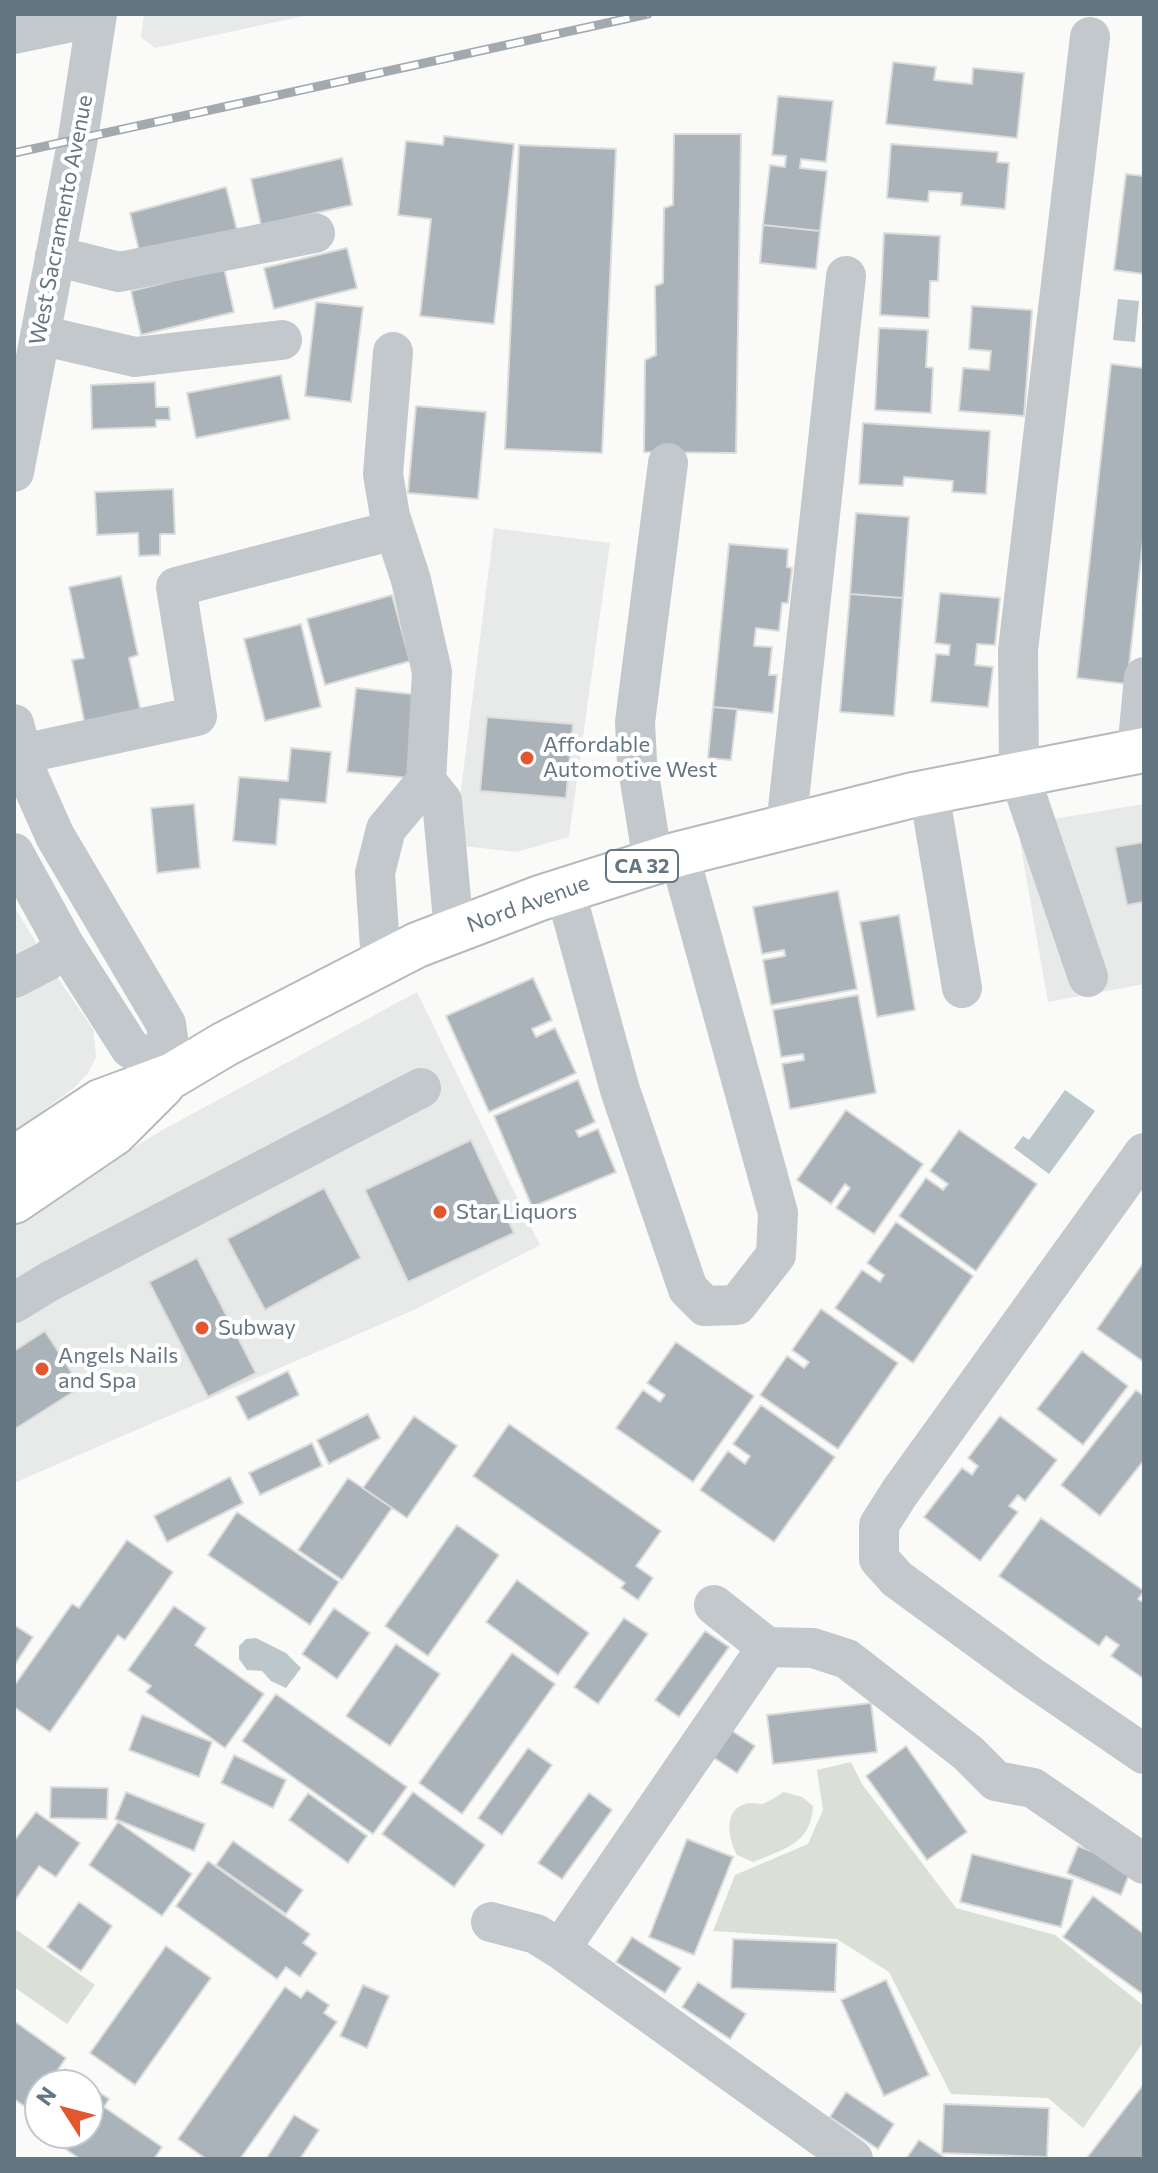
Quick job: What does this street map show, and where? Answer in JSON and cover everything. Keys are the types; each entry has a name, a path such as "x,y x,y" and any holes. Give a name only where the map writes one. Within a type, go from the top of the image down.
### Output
{"main road":[{"name":"Nord Avenue","path":"14,1159 100,1102 173,1075 225,1044 417,945 565,890 666,858 929,792 1140,751"},
{"name":"Nord Avenue","path":"14,1201 114,1133 173,1075"}],"street":[{"path":"14,34 96,15"},
{"name":"West Sacramento Avenue","path":"14,472 23,376 40,335 78,138 96,15"},
{"path":"1088,977 1019,774 1018,650 1090,37"},
{"path":"55,256 119,272 315,233"},
{"path":"786,827 846,276"},
{"path":"40,335 135,357 282,340"},
{"path":"381,963 375,873 386,829 426,781 432,672 411,580 394,530 383,474 393,352"},
{"path":"565,890 620,1090 688,1289 705,1306 737,1305 776,1255 778,1213 637,762 635,722 668,463"},
{"path":"173,1075 166,1024 55,836 27,773 18,739 197,716 176,587 394,530"},
{"path":"1140,751 1144,677"},
{"path":"426,781 442,801 454,931"},
{"path":"929,792 962,988"},
{"path":"14,853 65,946 130,1048 173,1075"},
{"path":"14,978 47,961 65,946"},
{"path":"14,1303 50,1281 421,1088"},
{"path":"1144,1153 900,1492 879,1525 878,1533 879,1559 897,1579 1144,1754"},
{"path":"714,1605 767,1647 813,1648 847,1659 968,1753 996,1781 1033,1788 1144,1864"},
{"path":"560,1949 767,1647"},
{"path":"491,1922 536,1934 560,1949 853,2159"}],"shaded area":[{"path":"144,14 313,14 155,48 141,37"},
{"path":"1118,299 1139,301 1135,342 1113,340"},
{"path":"494,528 610,543 569,837 516,852 454,845"},
{"path":"1144,804 1144,984 1048,1002 1017,825"},
{"path":"14,906 93,1029 96,1057 88,1073 74,1088 14,1131"},
{"path":"417,992 540,1245 416,1309 14,1483 14,1224 157,1133"},
{"path":"1065,1090 1095,1111 1049,1174 1014,1148 1023,1136 1029,1140"},
{"path":"256,1638 286,1653 301,1668 286,1688 271,1681 262,1671 247,1670 239,1659 239,1646 246,1639"},
{"path":"851,1762 862,1784 956,1908 1055,1935 1144,2006 1144,2041 1083,2128 1048,2098 951,2094 889,1972 837,1939 713,1931 735,1875 808,1844 823,1810 817,1770"},
{"path":"784,1792 802,1797 813,1806 807,1829 785,1849 753,1862 737,1855 730,1832 734,1811 749,1803 765,1803"},
{"path":"17,1930 95,1985 67,2024 14,1987 14,1935"}],"building":[{"path":"893,62 936,67 934,80 972,84 973,68 1024,73 1017,138 886,124"},
{"path":"778,96 833,101 826,162 801,159 800,168 827,171 820,231 763,225 770,165 785,167 786,156 772,155"},
{"path":"674,134 741,134 736,453 644,452 645,360 656,355 655,286 663,283 664,208 673,205"},
{"path":"444,136 514,144 494,324 420,316 431,219 398,215 406,141 443,145"},
{"path":"891,144 998,152 997,162 1009,163 1005,209 961,205 962,193 929,191 928,202 887,198"},
{"path":"519,145 616,149 602,453 505,449"},
{"path":"342,158 352,205 261,225 251,179"},
{"path":"1126,174 1144,176 1144,274 1114,270"},
{"path":"226,187 237,230 140,255 130,213"},
{"path":"763,225 820,231 816,269 760,263"},
{"path":"884,233 940,236 938,281 930,281 929,318 880,315"},
{"path":"347,248 357,288 274,309 264,268"},
{"path":"224,268 234,312 141,335 131,291"},
{"path":"316,302 363,307 351,402 305,396"},
{"path":"972,306 1032,310 1024,416 959,411 963,368 989,370 991,351 969,349"},
{"path":"879,328 928,330 926,367 933,368 931,413 875,410"},
{"path":"1111,364 1144,368 1144,531 1127,684 1077,678"},
{"path":"281,375 290,419 196,438 187,393"},
{"path":"155,382 156,407 169,407 170,420 156,420 156,427 92,429 91,385"},
{"path":"416,406 486,412 478,499 408,493"},
{"path":"863,423 990,431 986,494 952,492 953,481 904,477 903,486 859,484"},
{"path":"173,489 175,534 160,534 160,555 139,556 138,533 97,535 95,492"},
{"path":"856,513 909,517 903,598 850,594"},
{"path":"729,544 788,549 787,567 792,568 788,603 782,603 779,631 756,628 754,646 772,647 769,675 777,675 773,713 713,707"},
{"path":"121,576 138,655 129,658 142,717 86,730 72,660 84,658 69,587"},
{"path":"940,593 1000,598 995,645 977,644 975,665 993,667 988,707 931,702 936,654 949,655 950,645 935,643"},
{"path":"850,594 903,598 894,716 840,712"},
{"path":"392,595 410,661 325,685 307,619"},
{"path":"301,624 321,707 265,721 244,639"},
{"path":"356,688 420,695 410,778 347,772"},
{"path":"713,707 737,709 731,760 708,758"},
{"name":"Affordable Automotive West","path":"487,717 573,724 566,798 480,791"},
{"path":"291,748 331,752 326,803 280,799 276,845 233,841 239,777 288,781"},
{"path":"194,804 200,868 157,873 151,808"},
{"path":"1144,842 1144,902 1127,905 1115,847"},
{"path":"838,891 857,989 771,1005 763,960 785,956 784,950 762,954 753,907"},
{"path":"899,915 915,1010 877,1017 860,922"},
{"path":"533,978 552,1020 532,1029 536,1037 555,1028 576,1073 489,1112 446,1016"},
{"path":"858,995 876,1093 790,1109 782,1064 804,1060 803,1054 781,1057 773,1010"},
{"path":"578,1080 595,1122 576,1131 579,1137 598,1129 616,1172 532,1207 494,1116"},
{"path":"846,1110 923,1164 874,1234 836,1208 850,1188 845,1184 831,1204 797,1180"},
{"path":"959,1130 1037,1184 976,1271 899,1216 926,1178 943,1190 948,1184 930,1171"},
{"name":"Star Liquors","path":"471,1140 514,1233 408,1282 365,1190"},
{"path":"324,1188 361,1258 265,1310 227,1239"},
{"path":"896,1222 973,1276 913,1363 835,1308 862,1270 880,1282 884,1275 867,1263"},
{"name":"Subway","path":"197,1258 256,1373 208,1397 149,1282"},
{"path":"1144,1262 1144,1362 1097,1329"},
{"path":"821,1309 898,1363 838,1449 760,1395 787,1356 804,1368 809,1362 792,1350"},
{"name":"Angels Nails and Spa","path":"45,1331 81,1387 15,1429 14,1351"},
{"path":"676,1342 754,1396 693,1482 616,1428 643,1390 660,1402 665,1395 647,1383"},
{"path":"1082,1351 1128,1386 1083,1445 1037,1409"},
{"path":"288,1371 299,1395 248,1420 236,1397"},
{"path":"1136,1390 1144,1396 1144,1460 1100,1516 1061,1485"},
{"path":"761,1405 835,1457 774,1542 700,1490 728,1451 745,1464 750,1456 733,1444"},
{"path":"368,1414 380,1438 329,1464 317,1440"},
{"path":"414,1416 457,1446 407,1518 363,1488"},
{"path":"1000,1416 1057,1460 1025,1501 1018,1495 1009,1506 1018,1512 980,1561 924,1517 962,1468 972,1475 978,1466 968,1458"},
{"path":"509,1424 661,1531 636,1566 653,1578 638,1600 621,1588 625,1583 473,1476"},
{"path":"312,1443 322,1466 260,1495 249,1473"},
{"path":"230,1477 243,1503 167,1542 154,1516"},
{"path":"348,1478 392,1508 342,1580 298,1550"},
{"path":"237,1512 339,1582 310,1625 208,1555"},
{"path":"1041,1518 1144,1591 1138,1599 1144,1603 1144,1679 1111,1656 1119,1645 1106,1636 1099,1646 999,1576"},
{"path":"457,1525 499,1555 428,1656 385,1626"},
{"path":"127,1540 173,1572 125,1640 118,1635 50,1732 14,1707 14,1686 72,1604 79,1608"},
{"path":"517,1580 589,1633 558,1675 486,1622"},
{"path":"174,1606 206,1628 195,1645 264,1694 225,1748 146,1692 151,1686 128,1670"},
{"path":"334,1608 370,1633 337,1679 302,1654"},
{"path":"624,1618 648,1634 598,1704 574,1687"},
{"path":"14,1625 33,1637 14,1666"},
{"path":"705,1631 729,1647 679,1717 655,1700"},
{"path":"396,1644 440,1674 390,1746 346,1716"},
{"path":"512,1653 555,1684 462,1814 419,1783"},
{"path":"276,1694 407,1787 373,1834 242,1741"},
{"path":"871,1703 877,1752 773,1764 767,1715"},
{"path":"142,1715 212,1742 199,1777 129,1750"},
{"path":"729,1729 755,1746 737,1773 711,1756"},
{"path":"906,1746 967,1832 927,1860 866,1776"},
{"path":"528,1748 552,1765 502,1835 478,1818"},
{"path":"234,1755 286,1780 273,1808 221,1783"},
{"path":"51,1787 108,1788 107,1819 50,1818"},
{"path":"126,1792 205,1824 194,1851 115,1819"},
{"path":"413,1792 485,1845 454,1887 382,1834"},
{"path":"308,1793 367,1836 348,1863 289,1820"},
{"path":"589,1793 612,1810 562,1879 538,1863"},
{"path":"36,1812 80,1843 56,1877 39,1866 14,1902 14,1841"},
{"path":"118,1822 192,1874 162,1916 89,1865"},
{"path":"687,1839 733,1857 694,1955 649,1937"},
{"path":"233,1841 303,1890 286,1914 216,1865"},
{"path":"1078,1846 1132,1867 1121,1895 1067,1873"},
{"path":"972,1854 1073,1880 1061,1927 960,1902"},
{"path":"208,1861 310,1934 303,1943 317,1953 300,1977 286,1967 277,1979 176,1906"},
{"path":"1093,1896 1144,1934 1144,1995 1063,1937"},
{"path":"79,1902 112,1926 81,1971 47,1947"},
{"path":"632,1937 681,1968 665,1993 616,1962"},
{"path":"733,1939 837,1943 835,1992 731,1988"},
{"path":"166,1946 211,1978 135,2085 90,2053"},
{"path":"886,1980 929,2075 884,2096 841,2000"},
{"path":"698,1982 746,2014 730,2039 682,2007"},
{"path":"363,1985 389,1996 367,2048 340,2036"},
{"path":"285,1987 301,1998 307,1990 329,2005 324,2013 337,2022 240,2159 206,2159 178,2139"},
{"path":"14,2021 66,2058 58,2069 24,2069 24,2106 14,2099"},
{"path":"1144,2084 1144,2159 1086,2159"},
{"path":"846,2092 894,2124 878,2149 830,2117"},
{"path":"944,2104 1049,2108 1047,2157 942,2153"},
{"path":"104,2107 162,2147 154,2159 80,2159 65,2149 104,2149"},
{"path":"294,2115 319,2130 300,2159 266,2159"},
{"path":"919,2140 947,2159 906,2159"}],"railway":[{"path":"14,153 648,14"}],"place":[{"name":"Affordable Automotive West","path":"527,758"},
{"name":"Star Liquors","path":"440,1212"},
{"name":"Subway","path":"202,1328"},
{"name":"Angels Nails and Spa","path":"42,1369"}]}
